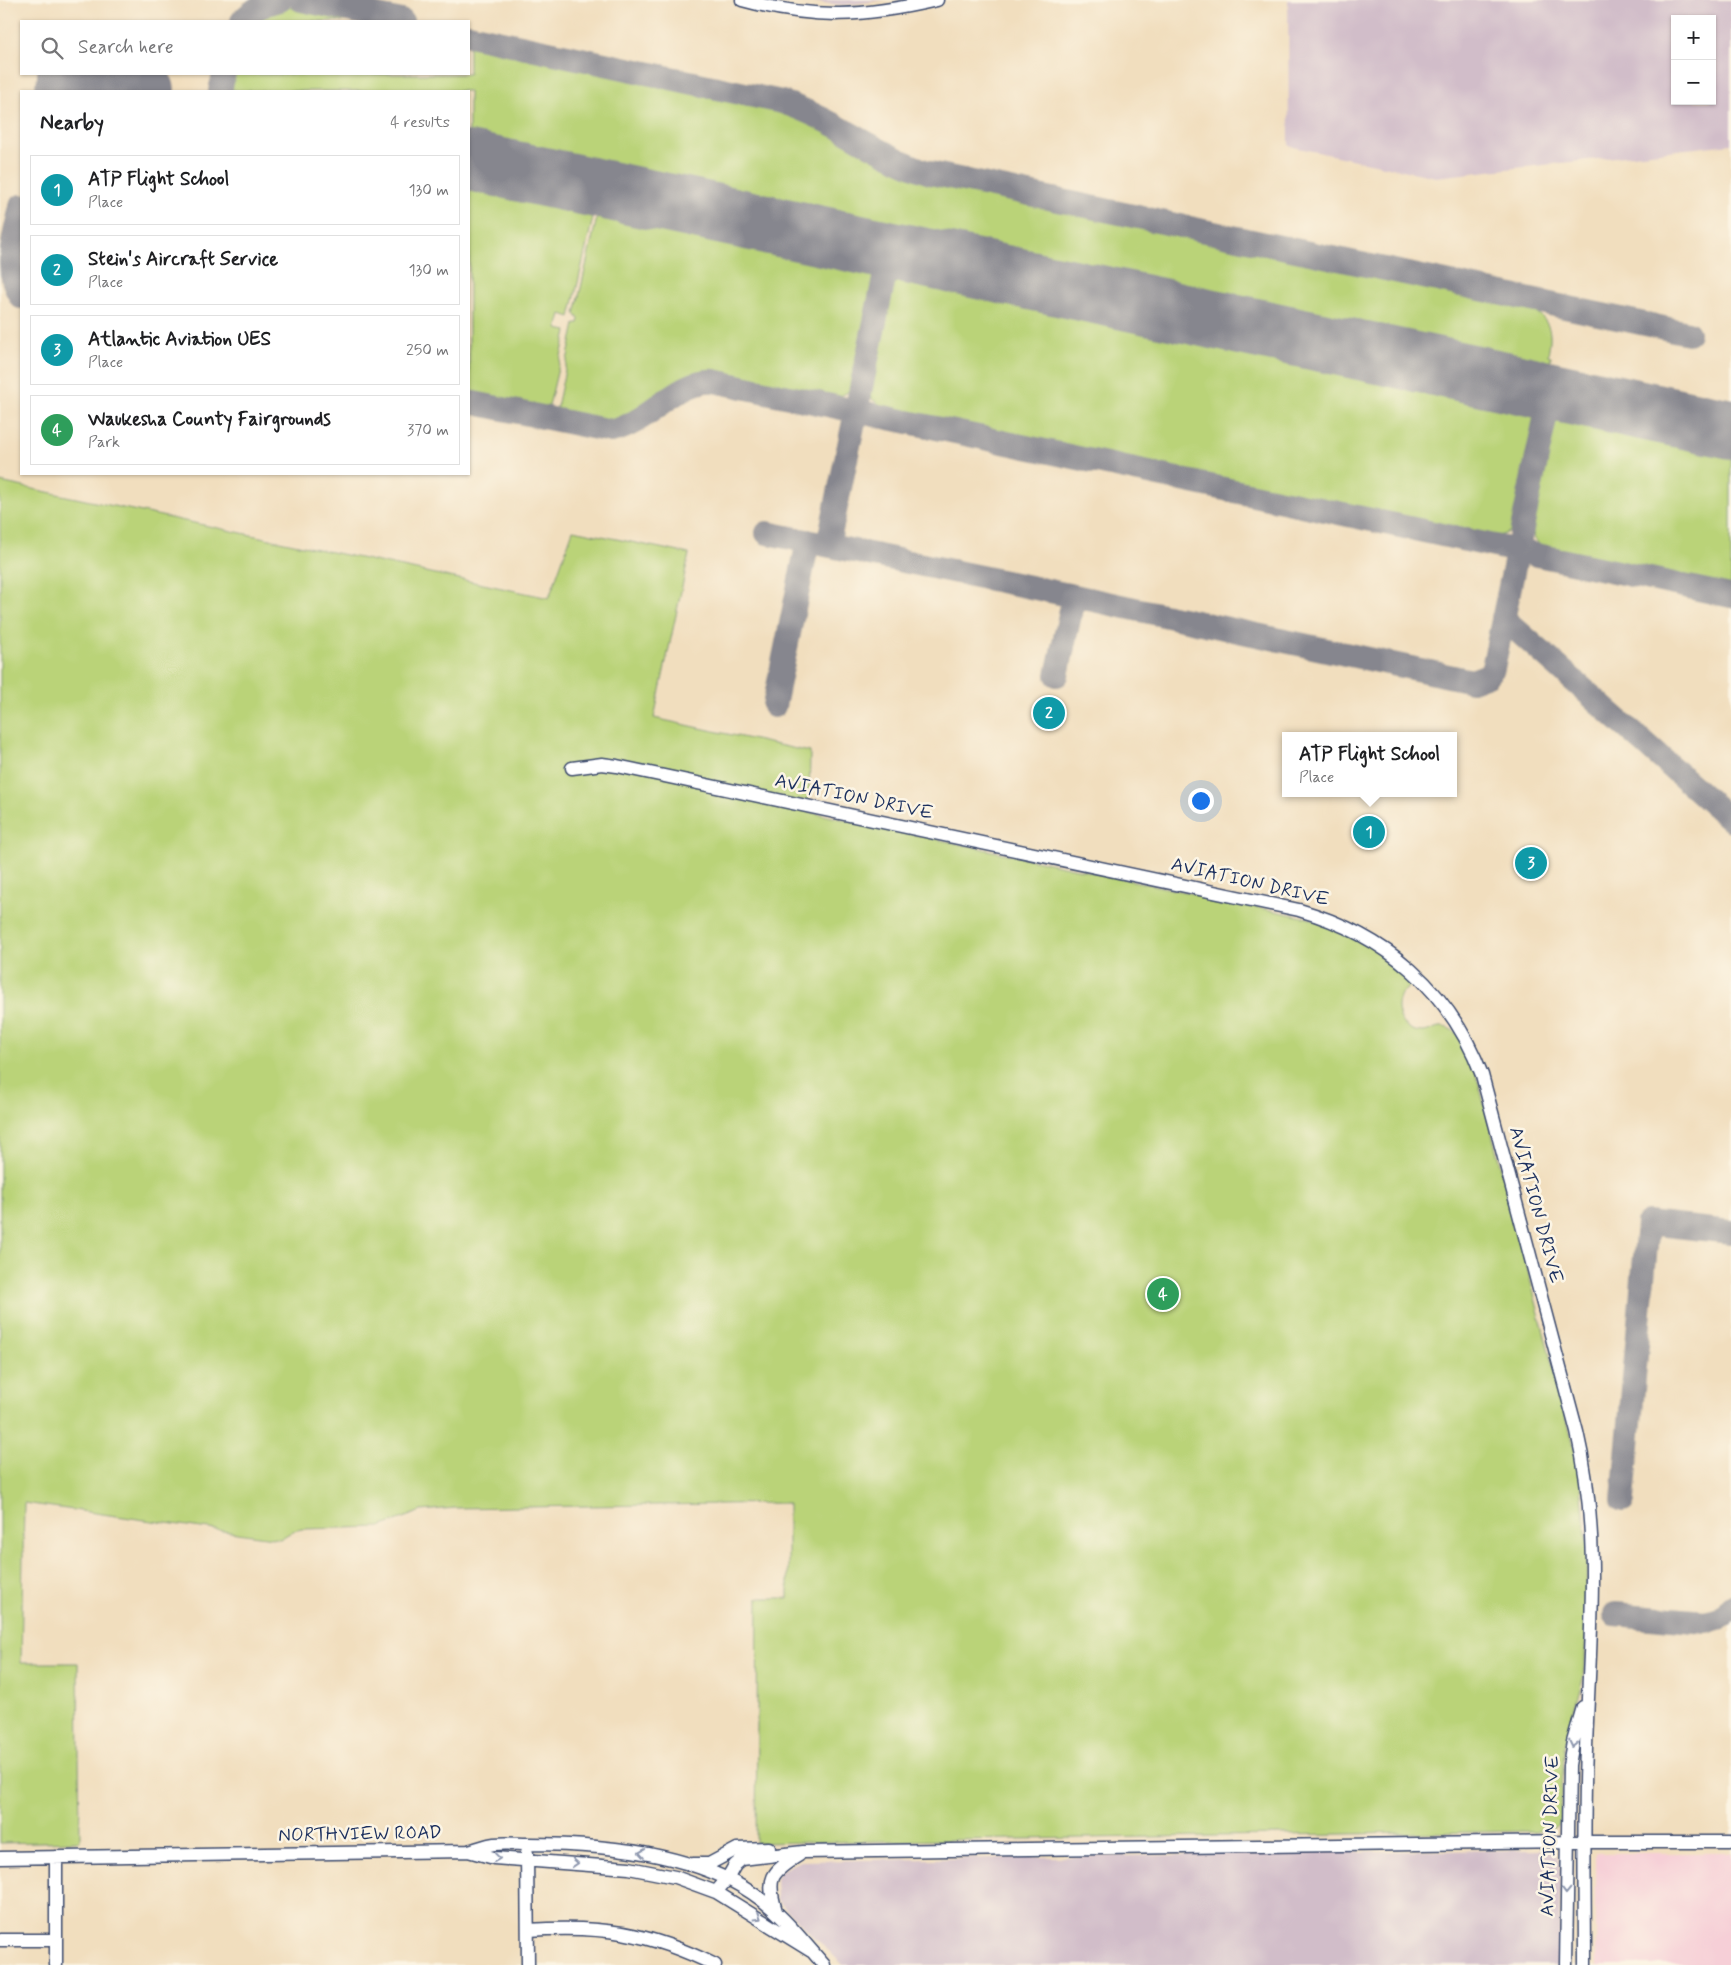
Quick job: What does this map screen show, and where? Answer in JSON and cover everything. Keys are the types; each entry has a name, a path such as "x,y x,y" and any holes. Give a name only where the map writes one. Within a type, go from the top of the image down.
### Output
{"street":[{"path":"742,0 778,9 837,15 888,11 937,0"},
{"name":"AVIATION DRIVE","path":"572,768 602,764 617,766 1299,910 1336,922 1376,943 1417,974 1453,1018 1472,1052 1482,1075 1577,1432 1588,1483 1593,1538 1590,1680 1586,1749 1585,1965"},
{"name":"AVIATION DRIVE","path":"1566,1965 1567,1842 1571,1754 1590,1680"},
{"path":"723,1878 742,1859 804,1852 1567,1842 1731,1842"},
{"path":"468,1851 493,1844 572,1845 644,1853 689,1864 723,1878 754,1894 776,1911 824,1965"},
{"path":"527,1844 528,1965"},
{"path":"689,1864 709,1864 730,1851 747,1849 788,1848 804,1852"},
{"path":"716,1892 730,1859 747,1849"},
{"name":"NORTHVIEW ROAD","path":"0,1858 468,1851 494,1858 642,1869 675,1877 716,1892 811,1951"},
{"path":"776,1911 771,1890 773,1877 780,1866 804,1852"},
{"path":"56,1857 56,1965"},
{"path":"528,1930 578,1929 621,1932 670,1945 715,1965"},
{"path":"0,1940 56,1940"},
{"path":"1566,1947 1585,1948"}],"shaded area":[{"path":"794,0 885,0 843,5"},
{"path":"1288,0 1731,0 1731,144 1436,177 1289,146"},
{"path":"1546,1850 1558,1856 1560,1862 1559,1965 843,1965 777,1900 776,1878 780,1871 800,1861 1184,1855 1198,1853"},
{"path":"1596,1853 1731,1853 1731,1965 1596,1965"}],"green space":[{"path":"286,7 306,9 359,20 254,20 263,14"},
{"path":"470,43 789,112 826,129 895,167 934,182 1533,309 1544,319 1549,329 1548,355 1551,356 1549,369 470,140 470,90 230,89 233,75 470,75"},
{"path":"470,182 595,209 570,317 561,314 557,329 567,331 548,410 470,394"},
{"path":"599,209 859,265 866,269 871,274 874,289 851,389 842,395 830,397 708,371 690,376 614,423 557,412 575,324 578,324 579,319 575,314"},
{"path":"913,276 1521,405 1534,416 1535,428 1514,527 1506,534 1492,537 886,409 872,399 870,384 890,292 897,280"},
{"path":"1574,416 1731,449 1731,587 1549,549 1535,540 1532,524 1553,426 1560,419"},
{"path":"0,482 549,598 573,530 689,554 654,718 810,752 809,812 1317,920 1366,941 1415,980 1403,992 1398,1003 1398,1010 1402,1021 1406,1026 1417,1031 1424,1032 1440,1027 1454,1031 1459,1036 1476,1073 1579,1466 1587,1544 1585,1670 1564,1750 1561,1815 1557,1826 1542,1831 756,1843 758,1598 788,1598 788,1503 455,1508 421,1511 380,1527 302,1529 293,1531 280,1539 24,1503 21,1663 78,1663 80,1841 0,1843"}],"taxiway":[{"path":"243,20 259,8 280,0"},
{"path":"301,0 397,20"},
{"path":"470,35 782,102 820,118 892,157 930,173 1688,333"},
{"path":"46,90 50,75"},
{"path":"220,90 224,75"},
{"path":"20,210 13,240 11,264 15,286 20,295"},
{"path":"828,545 890,250"},
{"path":"470,402 611,431 637,420 688,387 701,382 714,381 1731,596"},
{"path":"767,533 1472,681 1488,675 1493,668 1551,390"},
{"path":"774,706 808,541"},
{"path":"1057,675 1074,596"},
{"path":"1503,618 1731,820"},
{"path":"1623,1500 1648,1223 1731,1232"},
{"path":"1615,1614 1706,1622 1722,1617 1729,1612 1731,1607"}],"runway":[{"path":"72,75 140,90"},
{"path":"470,161 1731,429"}],"place":[{"name":"Stein's Aircraft Service","path":"1049,713"},
{"name":"ATP Flight School","path":"1369,832"},
{"name":"Atlantic Aviation UES","path":"1531,863"},
{"name":"Waukesha County Fairgrounds","path":"1163,1294"}]}
